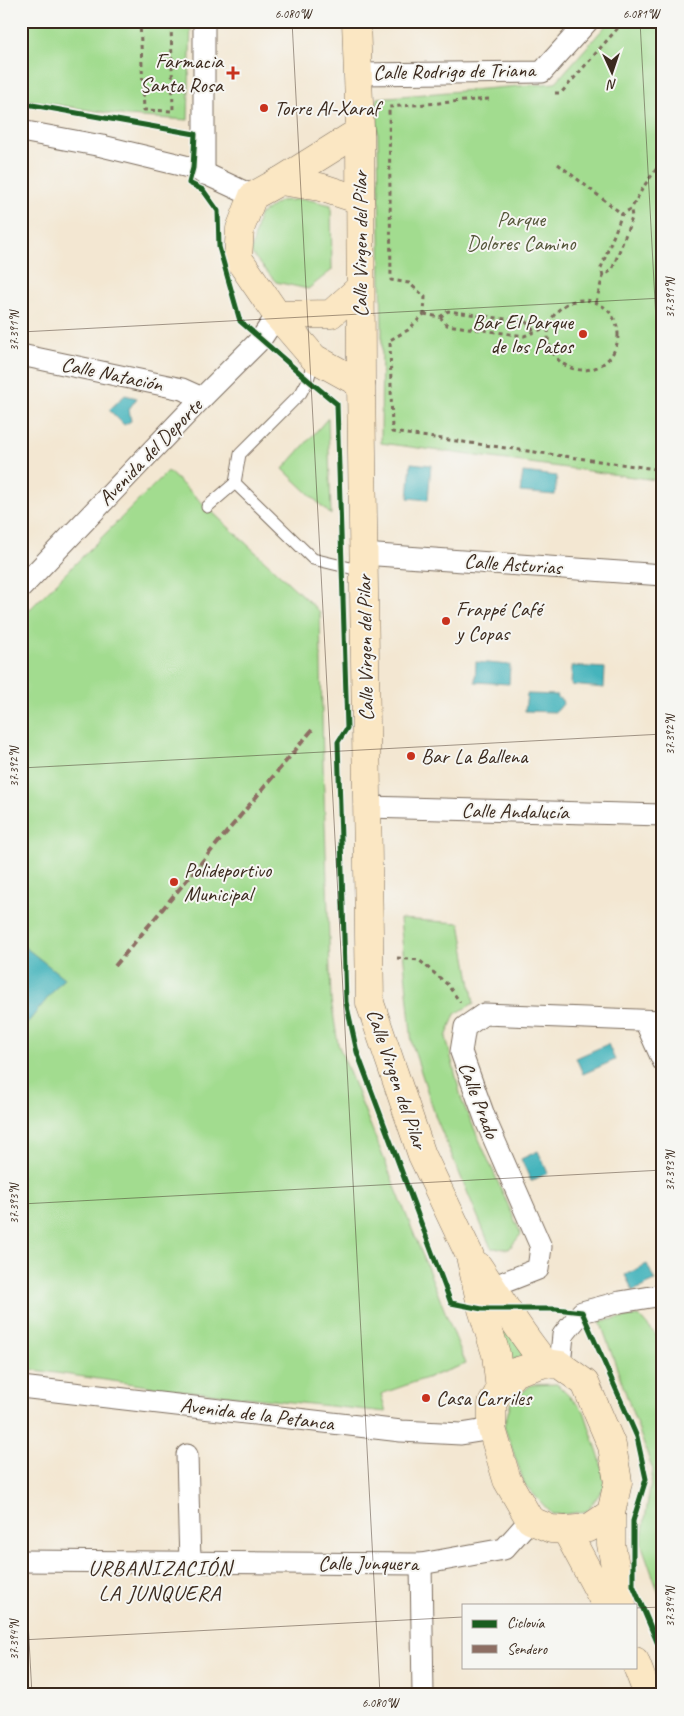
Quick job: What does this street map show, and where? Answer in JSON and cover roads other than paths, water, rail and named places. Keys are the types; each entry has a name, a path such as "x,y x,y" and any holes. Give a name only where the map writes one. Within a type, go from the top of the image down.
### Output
{"main road":[{"name":"Calle Virgen del Pilar","path":"356,21 360,131 363,563 370,1003 422,1155 470,1256 525,1339 553,1364"},
{"path":"360,131 253,196 240,229 238,258 277,315 314,358 361,384"},
{"path":"280,181 320,187 360,200"},
{"path":"277,315 331,314 360,288"},
{"name":"Calle Virgen del Pilar","path":"470,1256 482,1309 496,1354 500,1390"},
{"path":"610,1513 589,1528 552,1529 530,1520 508,1480 492,1429 492,1404 500,1390 515,1372 553,1364 585,1383 612,1446 618,1482 610,1513 611,1544 622,1604"},
{"path":"566,1530 605,1604"},
{"path":"636,1664 648,1695"}],"street":[{"path":"204,21 204,174"},
{"name":"Calle Rodrigo de Triana","path":"358,74 542,72 588,21"},
{"path":"21,131 102,146 180,164 193,168 253,196"},
{"name":"Avenida del Deporte","path":"21,588 202,398 261,339 277,315"},
{"name":"Calle Natación","path":"21,354 182,389 202,398"},
{"name":"Calle Asturias","path":"363,563 663,575"},
{"name":"Calle Andalucía","path":"367,807 663,815"},
{"name":"Calle Prado","path":"492,1287 538,1269 541,1247 486,1121 461,1052 465,1027 484,1014 654,1021"},
{"path":"654,1021 663,1061"},
{"path":"553,1364 562,1335 582,1312 620,1302 663,1295"},
{"name":"Avenida de la Petanca","path":"21,1387 401,1431 461,1434 492,1429"},
{"path":"187,1455 190,1562"},
{"name":"Calle Junquera","path":"21,1560 421,1564 504,1549 530,1520"},
{"path":"421,1564 423,1695"}],"lane":[{"path":"207,507 235,483 240,454 301,393 308,380 314,358"},
{"path":"235,483 313,559 363,563"}],"water":[{"path":"125,395 137,398 129,409 131,421 124,425 109,410"},
{"path":"411,463 431,465 428,500 408,498"},
{"path":"523,472 557,476 555,495 520,492"},
{"path":"476,662 510,665 509,684 475,682"},
{"path":"572,666 605,668 604,688 571,685"},
{"path":"527,694 558,695 557,697 562,700 563,704 556,712 525,711"},
{"path":"21,944 64,978 21,1031"},
{"path":"608,1044 615,1060 583,1074 576,1058"},
{"path":"538,1151 548,1173 531,1181 521,1159"},
{"path":"647,1264 655,1281 633,1291 625,1275"}],"place":[{"name":"Farmacia Santa Rosa","path":"233,73"},
{"name":"Torre Al-Xaraf","path":"264,108"},
{"name":"Bar El Parque de los Patos","path":"583,334"},
{"name":"Frappé Café y Copas","path":"446,621"},
{"name":"Bar La Ballena","path":"411,756"},
{"name":"Polideportivo Municipal","path":"174,882"},
{"name":"Casa Carriles","path":"426,1398"}],"district":[{"name":"URBANIZACIÓN LA JUNQUERA","path":"160,1580"}],"park label":[{"name":"Parque Dolores Camino","path":"521,231"}]}
